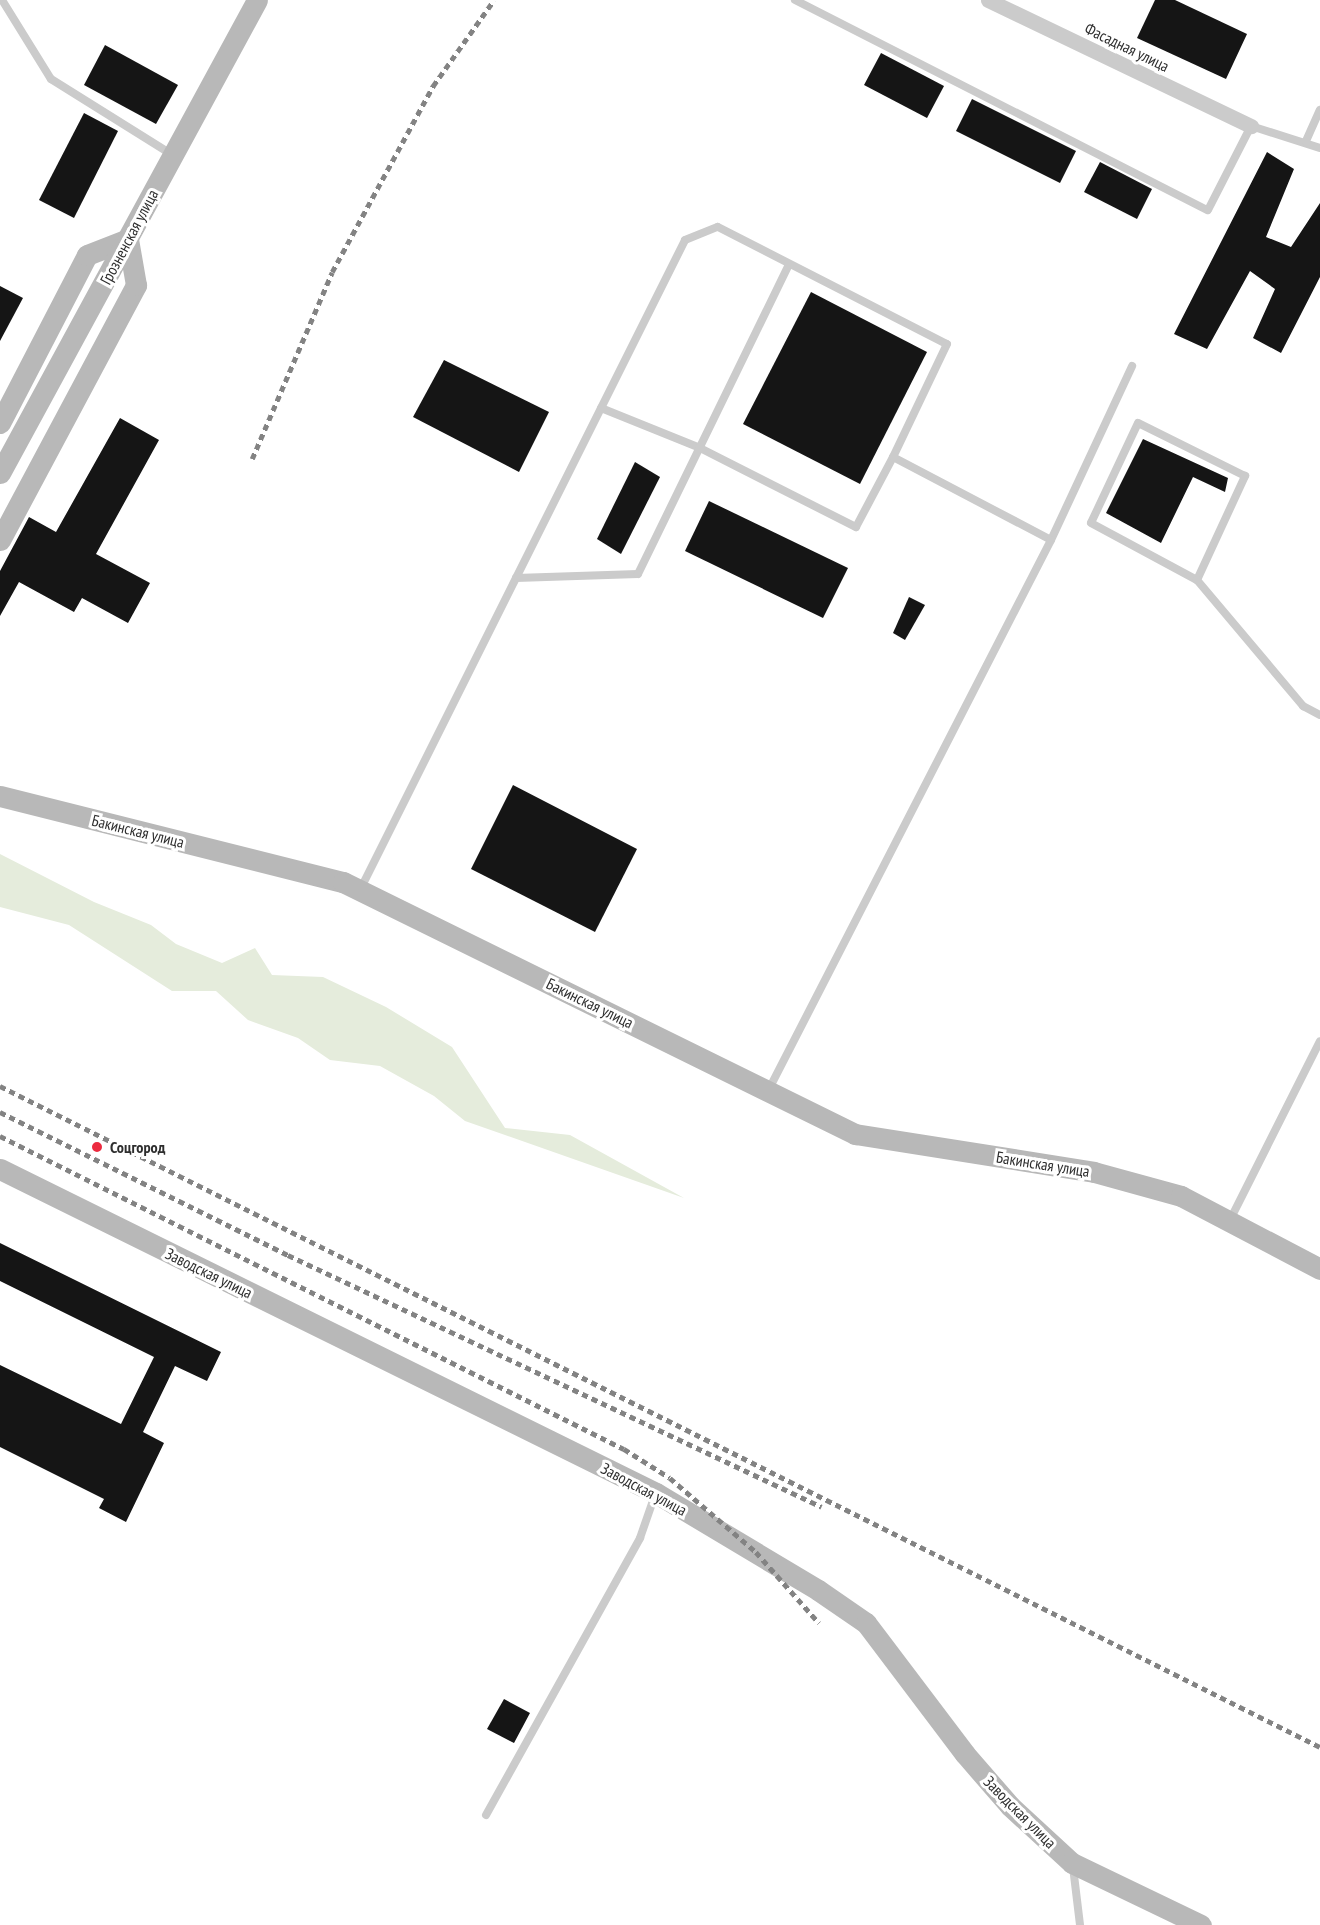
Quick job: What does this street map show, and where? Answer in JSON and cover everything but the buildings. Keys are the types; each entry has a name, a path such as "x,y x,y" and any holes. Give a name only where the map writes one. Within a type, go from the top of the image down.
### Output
{"street":[{"name":"Грозненская улица","path":"0,473 257,0"},
{"name":"Фасадная улица","path":"988,0 1251,126"},
{"path":"0,423 87,255 128,239 136,285 0,540"},
{"name":"Бакинская улица","path":"0,796 343,882 855,1134 1094,1172 1181,1196 1320,1269"},
{"name":"Заводская улица","path":"0,1169 656,1493 756,1552 866,1623 965,1754 1010,1806 1072,1863 1201,1925"}],"lane":[{"path":"2,0 51,79 173,155"},
{"path":"795,0 1208,210 1251,126 1306,141 1320,148"},
{"path":"1306,141 1320,110"},
{"path":"360,890 601,408 685,240 718,227 947,344 893,457 856,527 700,448 601,408"},
{"path":"516,578 638,574 789,265"},
{"path":"768,1091 1051,540 1132,366"},
{"path":"1197,580 1245,476 1137,423 1091,523 1197,580 1303,706 1320,715"},
{"path":"893,457 1051,540"},
{"path":"1230,1221 1320,1041"},
{"path":"486,1815 640,1538 656,1493"},
{"path":"1072,1863 1080,1925"}],"green space":[{"path":"0,854 94,902 151,925 176,944 222,963 255,948 272,975 323,977 386,1007 452,1047 505,1128 570,1135 684,1198 465,1121 434,1096 380,1066 330,1060 298,1038 248,1020 216,991 172,991 69,925 0,907"}],"railway":[{"path":"252,459 332,272 433,86 494,0"},
{"path":"0,1086 1320,1747"},
{"path":"0,1112 288,1255 822,1507"},
{"path":"0,1136 624,1449 670,1478 756,1552 819,1623"}],"place":[{"name":"Соцгород","path":"97,1147"}]}
